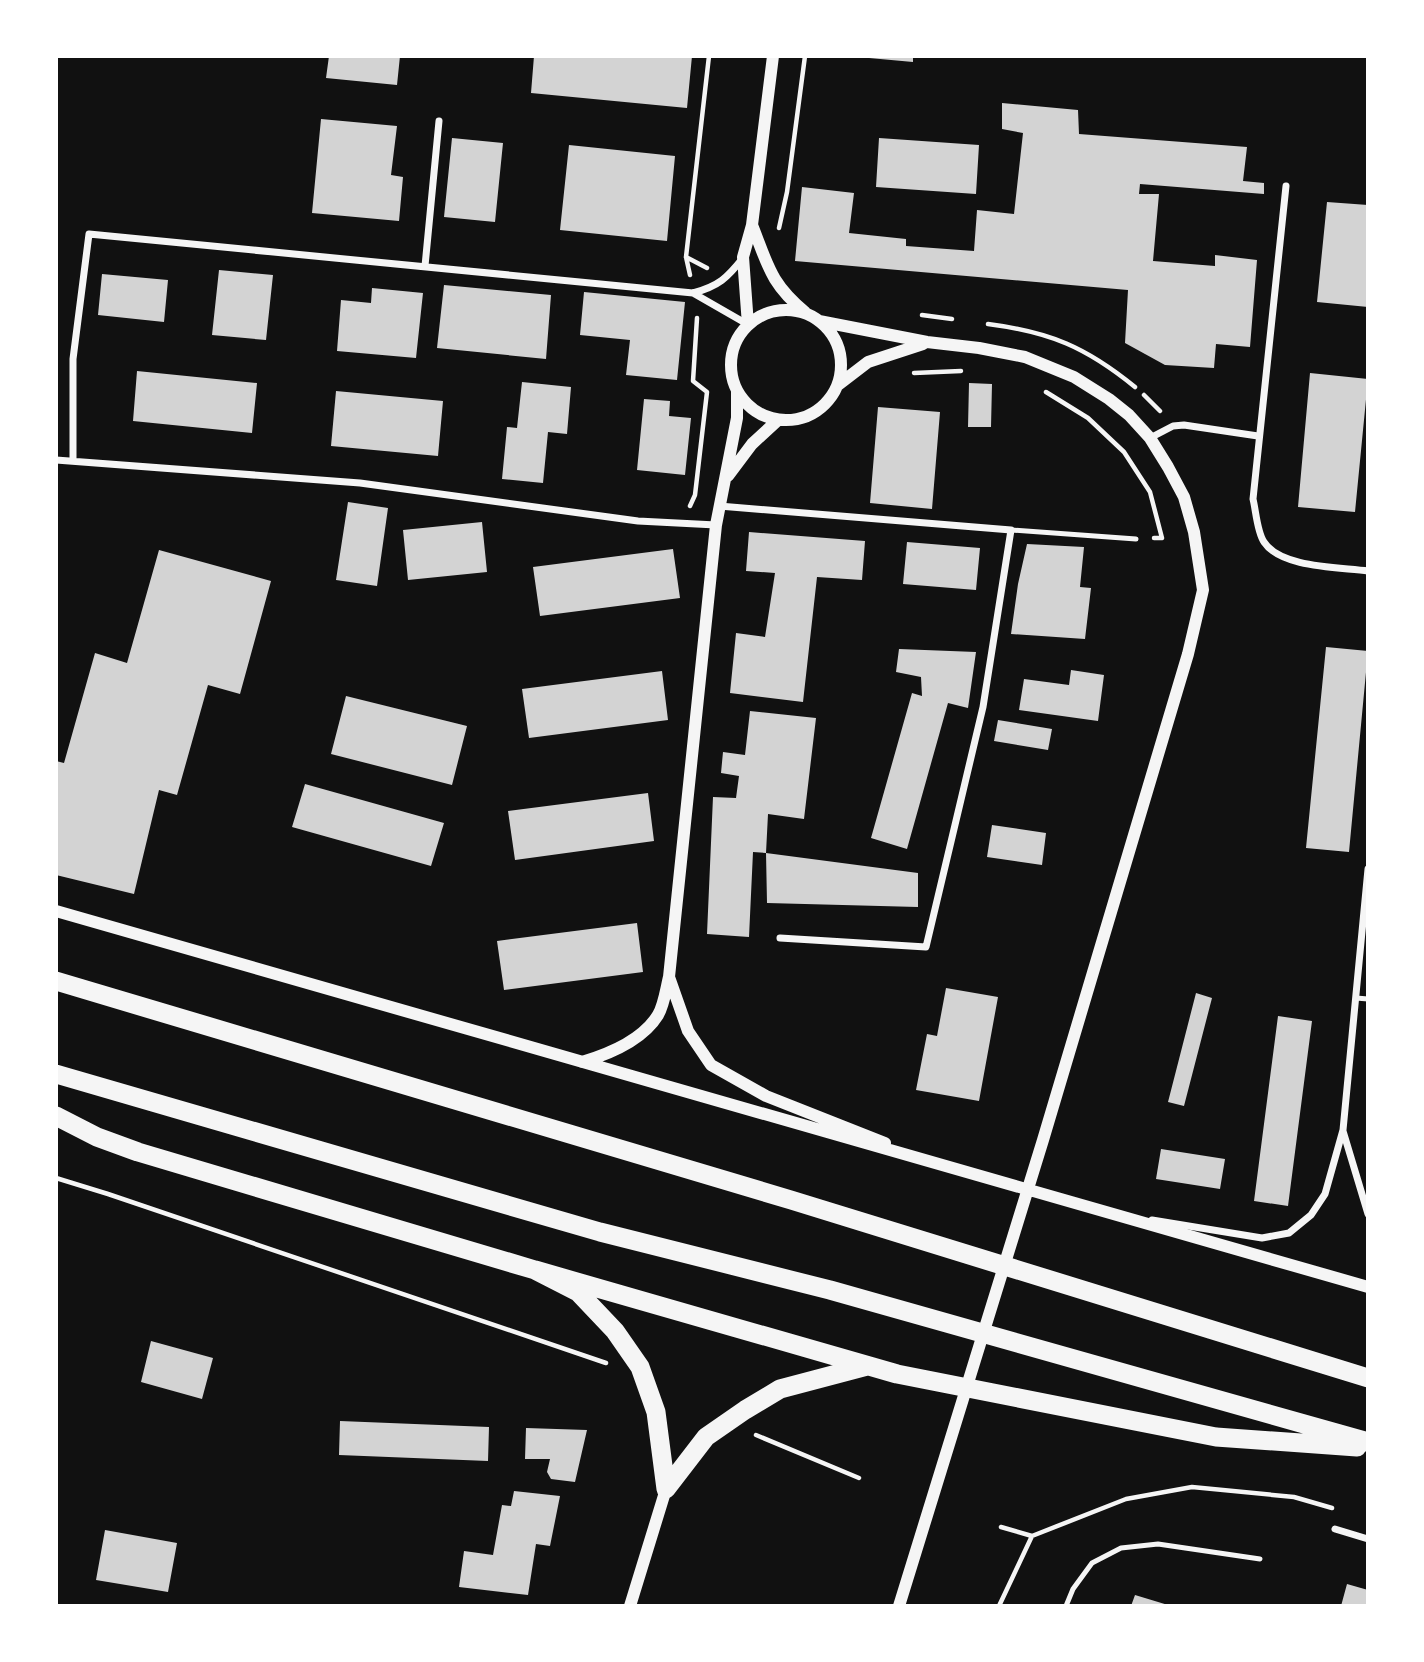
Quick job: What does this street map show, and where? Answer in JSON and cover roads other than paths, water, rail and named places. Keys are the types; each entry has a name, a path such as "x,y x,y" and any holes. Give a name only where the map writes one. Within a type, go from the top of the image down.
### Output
{"highway":[{"path":"56,982 778,1196 1368,1378"},
{"path":"56,1074 600,1232 831,1290 1368,1442"},
{"path":"56,1116 97,1137 170,1163 897,1374 1216,1437 1368,1447"},
{"path":"535,1270 578,1292 615,1331 640,1367 656,1412 666,1489"},
{"path":"666,1489 706,1437 745,1409 780,1389 868,1366"}],"street":[{"path":"748,325 743,257 751,225 773,56"},
{"path":"425,267 439,121"},
{"path":"1286,186 1253,499 1263,541 1277,555 1295,561 1368,571"},
{"path":"751,225 773,279 784,295 831,333 840,354 838,385"},
{"path":"73,461 73,359 89,234 693,293 708,289 726,279 743,257"},
{"path":"693,293 748,325"},
{"path":"806,314 794,311 769,312 748,325 738,338 730,370 737,392 758,414 778,420 797,420 811,415 821,408 838,385 868,362 927,342"},
{"path":"819,321 1025,357 1074,377 1109,399 1129,415 1150,438 1184,497 1194,532 1203,590 1184,667 1043,1140 899,1606"},
{"path":"582,1063 611,1053 641,1033 658,1015 669,978 716,525 737,418 737,392"},
{"path":"726,480 752,444 778,420"},
{"path":"1150,438 1173,426 1184,425 1258,436"},
{"path":"56,460 360,483 638,521 716,525"},
{"path":"719,506 1011,530 983,707 926,947 780,938"},
{"path":"1100,1211 1262,1238 1289,1233 1311,1215 1325,1194 1343,1130 1368,869"},
{"path":"56,911 1368,1287"},
{"path":"669,978 688,1031 711,1065 766,1096 957,1171"},
{"path":"1343,1130 1368,1214"},
{"path":"630,1606 666,1489"},
{"path":"1335,1529 1368,1539"}],"lane":[{"path":"1011,530 1136,539"},
{"path":"1356,998 1368,999"},
{"path":"1066,1606 1073,1589 1092,1563 1121,1548 1158,1544 1259,1559"}]}
